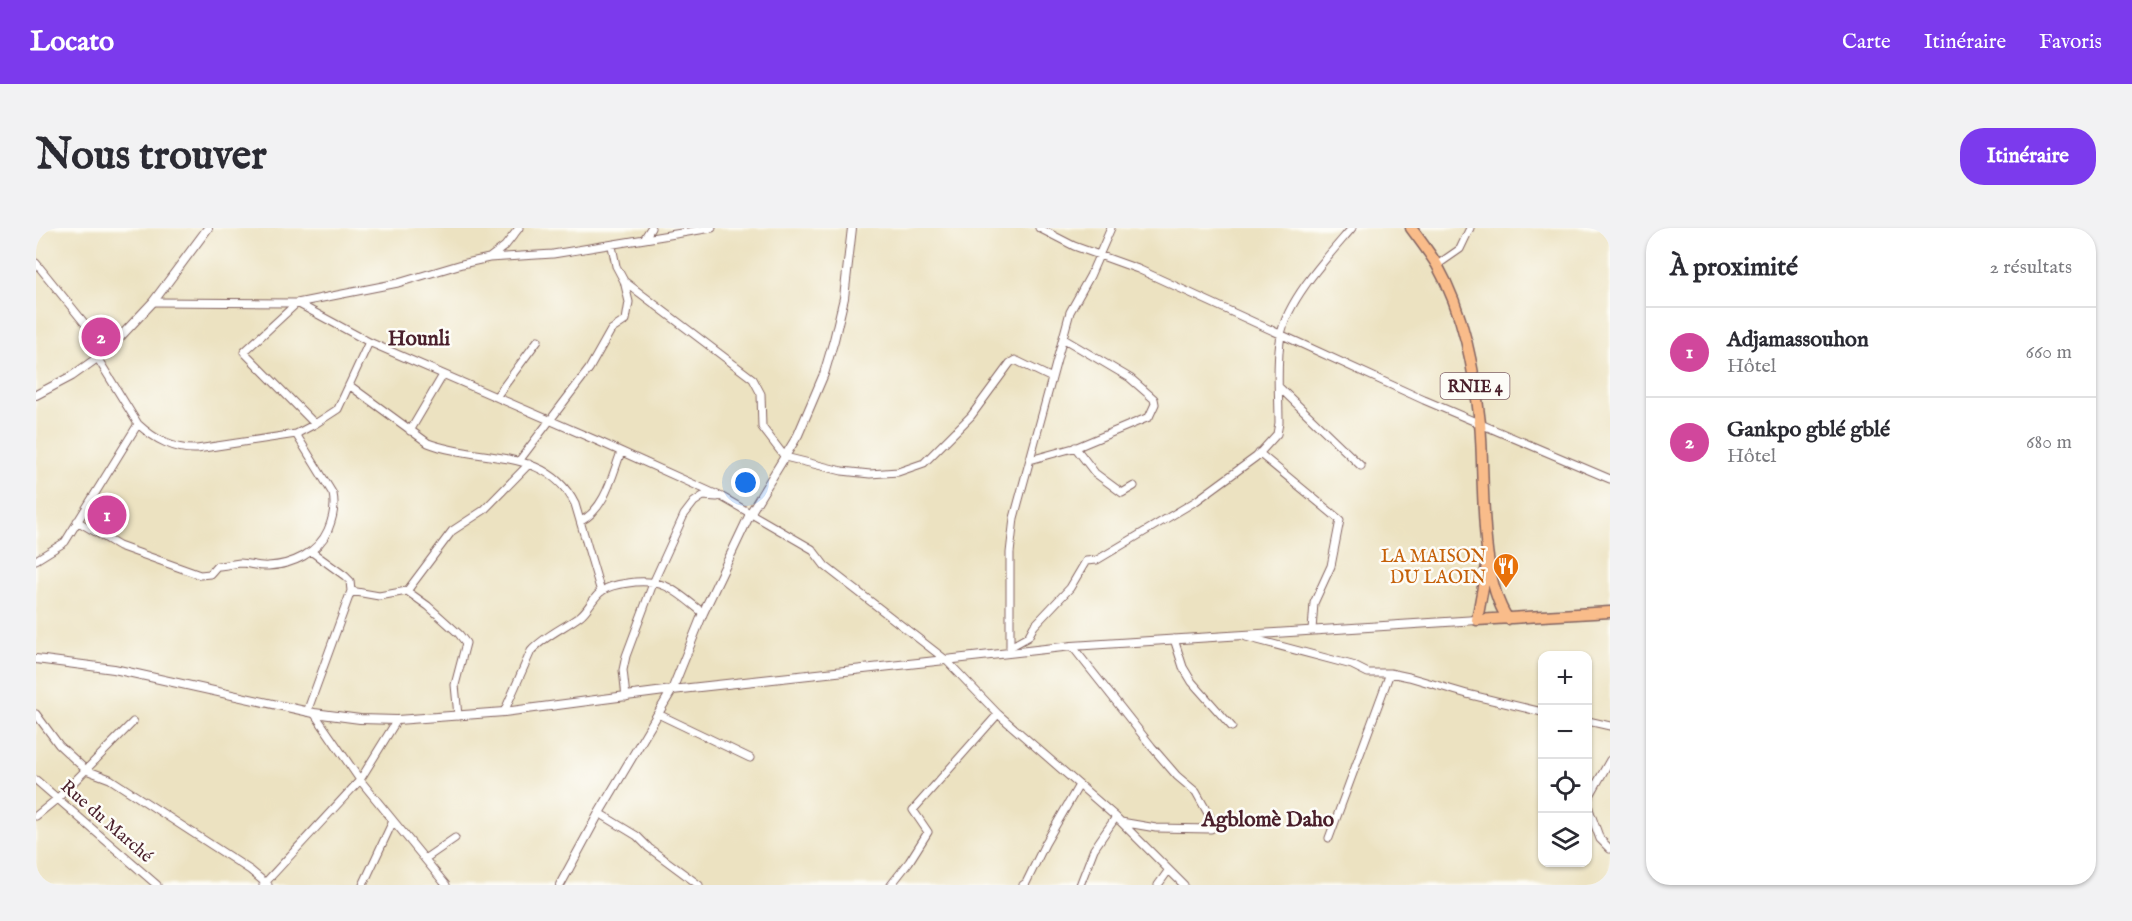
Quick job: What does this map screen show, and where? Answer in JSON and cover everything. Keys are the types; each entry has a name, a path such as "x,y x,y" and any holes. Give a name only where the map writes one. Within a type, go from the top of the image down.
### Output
{"main road":[{"name":"RNIE 4","path":"1411,228 1437,265 1461,321 1476,391 1480,424 1488,559 1495,591 1508,619"},
{"name":"RNIE 4","path":"1477,620 1488,559"},
{"path":"1477,620 1610,612"}],"street":[{"path":"36,395 72,376 107,351 153,303 208,228"},
{"path":"489,258 505,246 519,228"},
{"path":"644,239 651,228"},
{"path":"153,303 297,303 398,283 489,258 553,254 712,228"},
{"path":"560,885 599,813 672,690 703,613 751,512 798,435 824,375 834,340 844,298 852,228"},
{"path":"1039,228 1074,246 1099,253 1138,269 1424,400 1610,479"},
{"path":"1010,650 1010,553 1014,518 1070,312 1082,293 1111,228"},
{"path":"1010,650 1028,637 1034,626 1070,588 1086,561 1097,560 1196,501 1259,453 1277,434 1281,334 1295,300 1316,270 1352,228"},
{"path":"1437,265 1460,249 1470,228"},
{"path":"519,461 589,369 611,330 626,320 629,302 624,281 616,266 612,246"},
{"path":"36,263 107,351"},
{"path":"624,281 753,379 761,394 762,427 785,457 842,471 870,474 898,472 924,464 971,416 1010,363 1015,360 1052,378"},
{"path":"297,303 369,342 722,497 812,549 825,566 946,660 998,714 1118,819 1184,885"},
{"path":"297,303 244,352 315,424"},
{"path":"1030,460 1075,447 1149,417 1155,404 1154,399 1130,378 1064,339"},
{"path":"495,397 538,340"},
{"path":"98,359 138,424 154,438 191,449 225,446 249,439 296,434 315,424 338,409 369,342"},
{"path":"410,431 444,375"},
{"path":"349,385 428,443 441,448 519,461 546,471 563,485 575,504 601,592"},
{"path":"1279,387 1361,466"},
{"path":"36,560 65,542 138,424"},
{"path":"76,521 119,546 200,575 210,574 217,566 240,563 276,565 312,552 320,544 332,522 335,501 296,434"},
{"path":"1075,447 1095,472 1122,493 1134,486"},
{"path":"581,520 592,515 599,505 621,452"},
{"path":"1259,453 1340,520 1331,566 1314,603 1312,630"},
{"path":"351,591 379,596 407,591 452,531 484,510 529,464"},
{"path":"626,697 623,670 626,656 654,581 684,516 694,502 703,496 722,497"},
{"path":"310,712 351,591 350,581 345,576 312,552"},
{"path":"504,712 531,651 537,644 580,616 601,592 621,584 654,581 679,594 703,613"},
{"path":"407,591 428,606 466,643 455,685 458,716"},
{"path":"36,659 114,669 310,712 360,719 397,720 504,712 672,690 946,660 1010,650 1477,620"},
{"path":"1238,634 1352,664 1368,673 1390,673 1538,711"},
{"path":"1174,639 1183,667 1192,682 1232,727"},
{"path":"1072,646 1152,747 1177,776 1196,792 1215,826 1211,829 1156,828 1118,819"},
{"path":"1329,838 1390,673"},
{"path":"310,712 360,780 446,885"},
{"path":"36,714 58,745 86,770 110,779 265,884 360,780 397,720"},
{"path":"658,714 750,758"},
{"path":"891,885 909,862 928,831 913,810 998,714"},
{"path":"36,816 58,798 133,722"},
{"path":"1592,722 1610,726"},
{"path":"1610,760 1588,799 1589,809 1600,839 1610,849"},
{"name":"Rue du Marché","path":"36,780 157,885"},
{"path":"1023,885 1079,785"},
{"path":"599,813 637,836 649,848 699,885"},
{"path":"1080,885 1094,849 1118,819"},
{"path":"363,885 393,821"},
{"path":"426,858 455,838"},
{"path":"1158,885 1168,871"}],"place":[{"name":"Gankpo gblé gblé","path":"101,337"},
{"name":"Adjamassouhon","path":"107,515"},
{"name":"LA MAISON DU LAOIN","path":"1506,589"}],"district":[{"name":"Hounli","path":"419,338"},
{"name":"Agblomè Daho","path":"1268,819"}]}
